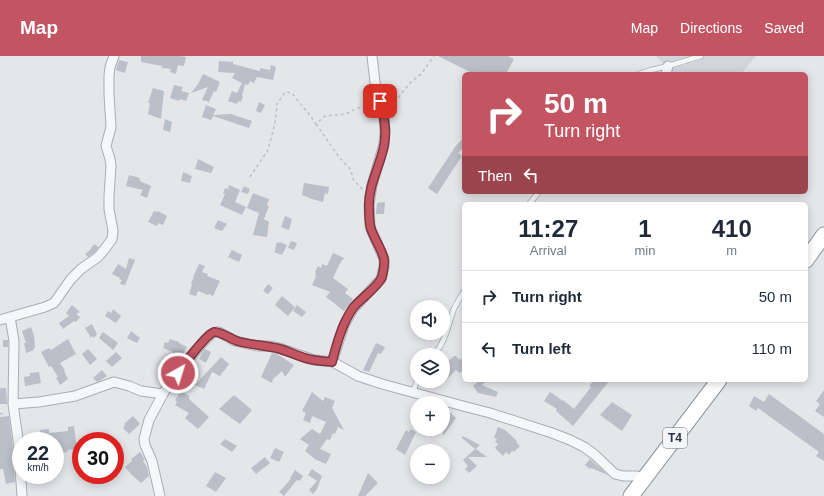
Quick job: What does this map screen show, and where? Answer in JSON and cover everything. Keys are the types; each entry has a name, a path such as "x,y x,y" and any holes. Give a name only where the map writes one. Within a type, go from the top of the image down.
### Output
{"highway":[{"path":"808,257 824,235"},
{"name":"T4","path":"631,496 717,382"}],"street":[{"path":"0,320 54,303 71,279 81,269 98,257 112,239 113,231 108,196 111,166 106,146 111,127 109,76 110,67 114,56"},
{"path":"332,362 344,325 360,300 377,285 381,279 384,267 384,259 370,227 369,205 372,185 384,144 386,130 375,82 372,56"},
{"path":"10,317 14,341 13,404 18,439 22,496"},
{"path":"160,496 152,461 146,449 144,439 149,420 171,381 209,336 216,332 219,332 235,341 246,344 279,348 314,360 337,363 358,376 382,384 490,413 564,438 584,447 619,476 637,476 645,478"},
{"path":"13,404 40,402 75,396 114,382 140,391 163,394"}],"lane":[{"path":"646,72 651,70 667,70 701,56"},
{"path":"440,348 454,311 462,295"},
{"path":"413,392 414,388"}],"path":[{"path":"316,124 325,116 346,114 357,108 381,105 399,97 411,82 422,73 434,56"},
{"path":"250,177 268,150 275,123 277,104 285,92 292,93 310,114 339,157 351,170 353,179 370,198"}],"shaded area":[{"path":"656,56 756,56 743,72 671,72"}],"building":[{"path":"141,56 186,57 184,66 178,65 176,74 170,72 171,69 141,62"},
{"path":"438,56 508,56 514,59 507,72 470,72"},
{"path":"119,60 128,62 125,73 116,70"},
{"path":"219,61 233,62 233,64 260,71 260,68 270,70 271,65 276,67 273,80 257,77 254,83 250,81 248,85 245,84 241,102 238,101 237,104 228,101 232,91 237,93 242,83 232,78 235,73 218,72"},
{"path":"203,74 220,82 216,92 214,91 209,102 202,100 208,87 191,93"},
{"path":"174,85 183,87 181,91 189,93 186,101 180,99 179,101 170,98"},
{"path":"153,88 164,91 161,119 148,114 150,103 148,103"},
{"path":"259,102 265,105 261,113 256,111"},
{"path":"206,105 216,109 213,115 231,114 252,121 249,128 213,116 211,120 202,117"},
{"path":"165,119 172,122 170,132 163,130"},
{"path":"462,139 462,149 458,153 462,156 437,194 428,188 455,147"},
{"path":"198,159 214,167 211,173 195,169"},
{"path":"183,172 192,176 190,183 181,181"},
{"path":"129,175 140,178 140,181 151,186 147,198 140,195 143,190 126,186"},
{"path":"304,183 329,187 328,194 325,193 323,202 302,195"},
{"path":"229,185 240,190 235,202 246,207 242,215 220,205 225,194 223,193 225,188 228,189"},
{"path":"244,186 250,189 248,194 241,192"},
{"path":"253,193 269,199 267,205 269,206 264,219 269,222 267,237 253,235 259,213 247,208"},
{"path":"385,202 384,214 376,214 377,203"},
{"path":"154,211 158,211 167,216 163,225 158,223 157,226 148,222"},
{"path":"285,216 292,219 289,230 281,227"},
{"path":"218,220 227,224 222,231 214,228"},
{"path":"291,241 297,243 294,250 288,248"},
{"path":"277,242 287,245 282,255 274,252"},
{"path":"94,244 99,247 88,257 85,254"},
{"path":"232,250 242,255 239,262 228,257"},
{"path":"333,253 344,258 333,278 348,289 345,293 353,299 344,311 326,297 330,292 312,285 318,266 321,268 322,264 327,266"},
{"path":"129,258 135,260 125,285 120,284 122,280 112,274 118,264 126,269"},
{"path":"199,264 205,266 202,272 208,274 207,276 220,281 213,296 198,291 196,296 189,294 193,277"},
{"path":"268,284 273,288 268,294 263,291"},
{"path":"282,296 295,307 288,316 275,305"},
{"path":"72,305 80,312 76,314 80,317 76,322 74,321 63,329 59,323 69,316 66,313"},
{"path":"297,305 306,312 302,317 293,311"},
{"path":"113,309 121,316 116,323 105,316 108,311 111,313"},
{"path":"92,324 97,334 94,338 92,336 91,338 85,328"},
{"path":"31,327 34,336 35,348 33,349 34,350 26,353 24,343 26,343 22,331"},
{"path":"131,331 140,338 137,343 127,338"},
{"path":"103,332 118,343 113,350 99,338"},
{"path":"68,339 76,354 60,363 65,370 64,371 68,379 60,385 56,378 58,377 51,366 49,367 41,352 49,348 51,350"},
{"path":"170,339 187,347 182,356 179,354 165,380 157,375 161,369 164,371 173,352 163,348 165,342 168,343"},
{"path":"3,340 8,340 8,347 3,347"},
{"path":"376,343 385,347 381,354 378,353 369,372 363,370"},
{"path":"88,349 97,359 90,365 82,354"},
{"path":"205,349 211,352 206,363 199,359"},
{"path":"116,352 122,358 112,367 106,361"},
{"path":"272,353 277,354 294,365 285,377 282,371 273,379 272,383 261,377"},
{"path":"454,356 460,360 462,358 462,371 460,373 456,370 450,376 450,360"},
{"path":"221,357 229,364 220,376 212,372 204,389 195,385"},
{"path":"102,370 107,376 97,382 93,378"},
{"path":"39,372 41,383 25,386 24,377 30,376 30,373"},
{"path":"478,382 485,382 482,385 498,392 496,397 478,393 473,386"},
{"path":"592,382 608,382 573,426 556,411 557,409 544,401 550,392 574,409 591,387 589,386"},
{"path":"0,388 6,388 7,404 0,404"},
{"path":"824,390 824,417 815,411 820,404 816,401"},
{"path":"181,391 189,396 189,399 209,417 198,429 185,418 189,413 175,405 177,402 175,400"},
{"path":"312,392 323,401 325,397 335,401 332,408 344,430 338,427 335,434 333,433 330,440 327,439 320,449 331,454 326,464 316,460 305,451 309,445 300,439 312,429 320,434 326,422 312,416 310,423 303,420 306,413 302,411"},
{"path":"769,394 824,434 824,461 816,456 819,452 758,408 756,411 749,406 754,396 764,402"},
{"path":"234,395 252,410 240,424 219,409"},
{"path":"612,402 632,415 622,431 600,415"},
{"path":"450,413 456,418 450,426"},
{"path":"9,416 12,439 12,483 6,484 3,469 0,469 0,417"},
{"path":"133,416 140,424 129,434 123,428 125,425 124,424"},
{"path":"74,426 75,432 72,432 72,450 67,450 68,452 64,453 64,432 58,432 68,431 68,427"},
{"path":"498,427 505,430 517,441 516,442 520,446 509,455 506,452 503,456 495,448 498,444 495,442 497,439 494,438"},
{"path":"49,429 49,432 40,432 40,430"},
{"path":"410,429 410,436 414,436 405,455 396,449 406,430 409,432"},
{"path":"463,436 480,445 476,449 487,457 468,457 477,466 469,473 465,469 468,466 463,460 475,449 462,438"},
{"path":"225,439 237,446 232,452 220,444"},
{"path":"275,448 284,452 279,462 270,458"},
{"path":"140,452 145,460 143,461 147,467 149,476 141,483 125,467 132,461 131,459"},
{"path":"265,457 270,463 256,474 251,468"},
{"path":"590,459 608,475 591,468 590,469 585,465"},
{"path":"312,469 322,476 317,489 313,494 309,490 317,481 308,475"},
{"path":"295,470 303,476 300,481 296,481 284,496 279,492 291,479 290,478"},
{"path":"215,472 226,478 216,492 206,486"},
{"path":"368,473 378,483 365,496 358,496"}],"route":[{"path":"178,373 204,340 216,332 219,332 235,341 246,344 279,348 304,358 332,362 344,325 360,300 377,285 381,279 384,267 384,259 370,227 369,205 372,185 382,156 386,130 380,101"}]}
